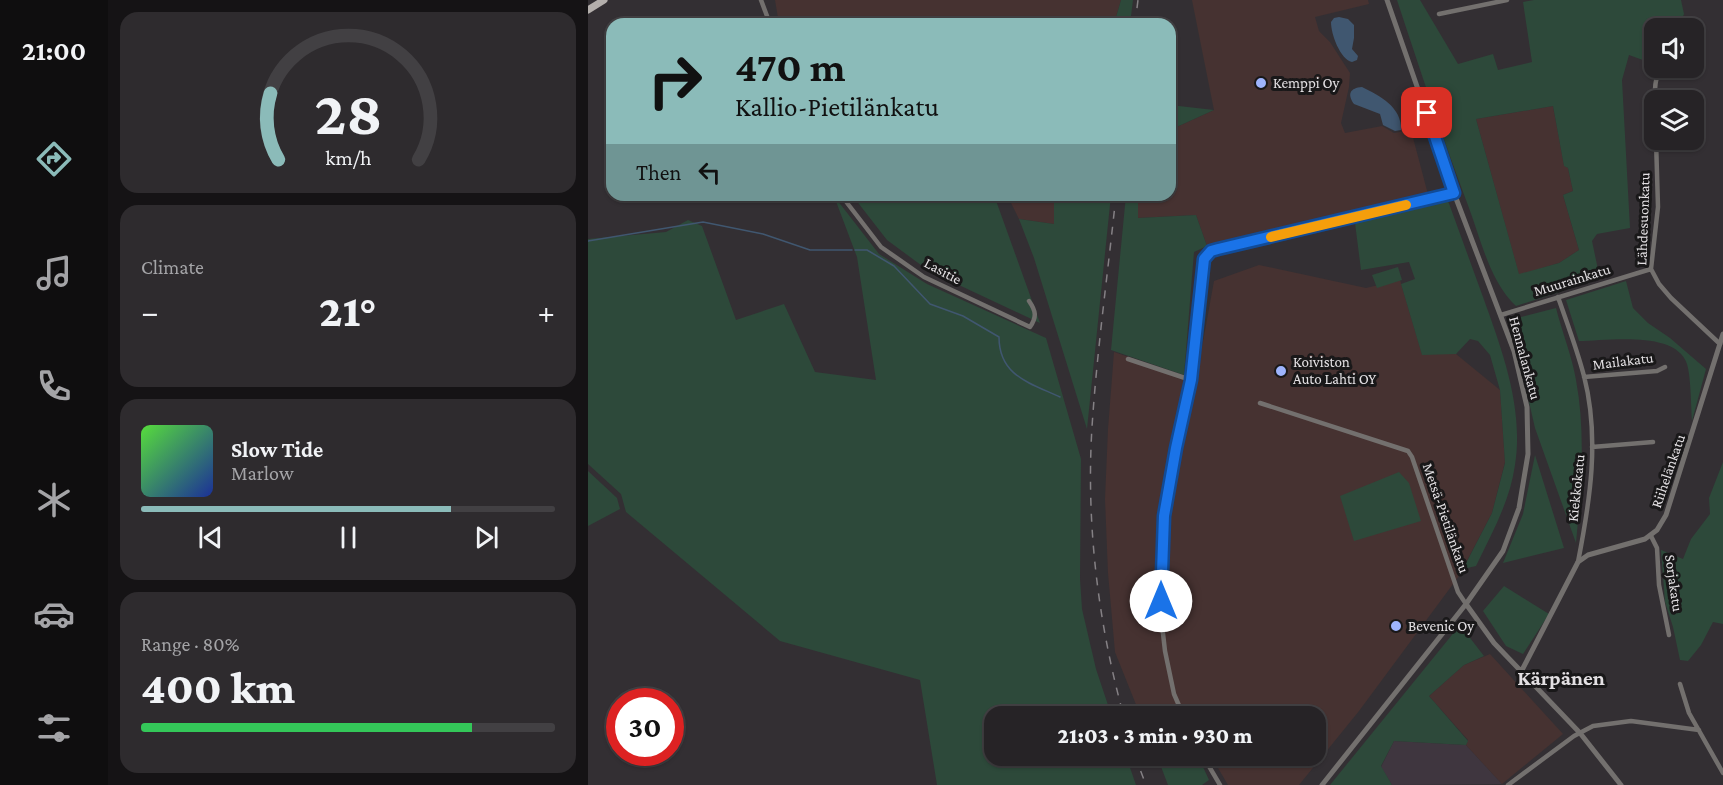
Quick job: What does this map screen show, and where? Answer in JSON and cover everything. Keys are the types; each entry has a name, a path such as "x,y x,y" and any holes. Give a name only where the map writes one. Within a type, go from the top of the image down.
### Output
{"main road":[{"path":"588,10 604,0"}],"street":[{"path":"761,0 768,18"},
{"name":"Hennalankatu","path":"1322,785 1466,604 1503,551 1519,508 1527,463 1527,407 1514,351 1454,193 1387,0"},
{"path":"1439,14 1507,0"},
{"name":"Lähdesuonkatu","path":"1656,150 1658,207 1651,268 1659,284 1671,298 1720,344"},
{"path":"1179,706 1174,694 1165,651 1161,616 1161,566 1166,498 1191,380 1202,264 1206,255 1211,251 1454,193"},
{"name":"Lasitie","path":"846,201 881,247 924,277 1030,327 1035,319 1035,309 1029,301"},
{"name":"Muurainkatu","path":"1501,315 1651,268"},
{"name":"Kiekkokatu","path":"1521,672 1578,562 1591,486 1592,447 1584,377 1558,297"},
{"name":"Riihelänkatu","path":"1651,536 1666,515 1723,334"},
{"path":"1128,359 1191,380"},
{"name":"Mailakatu","path":"1584,377 1658,371 1665,367"},
{"name":"Metsä-Pietilänkatu","path":"1260,403 1408,451 1412,456 1458,592 1466,604"},
{"path":"1592,447 1653,442"},
{"path":"1578,562 1588,555 1651,536"},
{"name":"Sorjakatu","path":"1651,536 1657,548 1659,585 1669,635"},
{"path":"1466,604 1494,643 1580,733 1621,785"},
{"path":"1680,684 1689,713 1723,773"},
{"path":"1508,785 1593,726 1631,721 1699,730"},
{"path":"1209,766 1220,785"}],"shaded area":[{"path":"775,0 1121,0 1116,18 778,18"},
{"name":"Kemppi Oy","path":"1192,0 1368,0 1369,4 1315,17 1319,31 1330,42 1350,73 1341,123 1345,133 1382,126 1394,133 1411,130 1430,202 1355,223 1207,246 1196,215 1137,218 1138,201 1176,201 1176,127 1214,110"},
{"path":"1553,106 1564,165 1568,168 1573,191 1563,195 1579,250 1559,263 1519,275 1476,119"},
{"path":"1010,201 1054,201 1054,224 1019,219"},
{"path":"1259,265 1366,288 1400,280 1422,354 1456,354 1500,390 1505,462 1492,513 1459,576 1326,752 1326,706 1137,706 1115,652 1108,573 1105,499 1114,352 1196,380 1214,281"},
{"path":"1490,654 1563,734 1502,784 1466,745 1468,740 1429,696 1464,665"},
{"path":"1394,741 1466,745 1502,784 1392,785 1381,767"},
{"path":"1217,766 1314,766 1299,785 1228,785"}],"green space":[{"path":"1121,0 1133,0 1131,18 1116,18"},
{"path":"1397,0 1420,0 1458,64 1493,54 1498,70 1532,62 1523,2 1534,0 1681,0 1684,14 1682,18 1644,18 1644,60 1629,55 1622,80 1630,228 1597,234 1592,241 1600,279 1516,306 1499,285 1487,260","holes":["1553,106 1564,166 1568,168 1573,191 1563,195 1579,250 1559,263 1519,274 1476,119"]},
{"path":"1176,106 1214,110 1176,127"},
{"path":"1447,198 1504,358 1514,401 1517,444 1513,478 1505,504 1476,566 1463,569 1492,513 1505,463 1500,390 1490,355 1478,341 1470,339 1456,354 1422,355 1401,284 1415,279 1409,262 1361,270 1355,223"},
{"path":"836,201 879,254 927,284 1046,338 1081,459 1082,609 1096,669 1108,706 984,706 984,766 1129,766 1136,785 937,785 920,680 780,641 626,512 621,494 588,464 588,239 666,232 688,220 702,226 736,320 784,304 815,372 876,380 857,257"},
{"path":"857,201 996,201 1040,323 929,271 887,240"},
{"path":"1054,201 1110,201 1087,429 1034,258 1019,219 1054,224"},
{"path":"1125,201 1138,201 1138,218 1196,215 1207,246 1194,252 1184,375 1111,350"},
{"path":"1398,267 1402,280 1377,288 1372,275"},
{"path":"1626,281 1633,308 1648,323 1670,338 1706,369 1692,421 1687,364 1680,353 1669,346 1639,340 1579,341 1566,300"},
{"path":"1556,308 1574,371 1581,420 1581,482 1576,543 1535,428 1512,328 1521,317"},
{"path":"1535,455 1564,548 1503,563 1523,514"},
{"path":"1723,462 1723,624 1713,622 1701,645 1688,661 1680,660 1665,602 1661,550 1683,559 1691,539 1710,514 1709,498"},
{"path":"588,471 617,498 620,509 588,526"},
{"path":"1399,472 1409,483 1421,521 1354,541 1340,496"},
{"path":"1504,586 1549,614 1523,654 1506,646 1483,611"},
{"path":"1460,625 1484,656 1464,665 1429,696 1468,741 1466,745 1394,741 1381,766 1392,785 1330,785"},
{"path":"1161,766 1203,766 1209,780 1202,785 1168,785"}],"water":[{"path":"1334,18 1348,19 1354,25 1352,49 1358,56 1357,60 1352,62 1340,51 1333,33 1331,22"},
{"path":"1362,87 1389,103 1398,115 1401,130 1395,131 1383,125 1380,114 1354,104 1350,94 1352,90"}],"waterway":[{"path":"588,241 703,222 763,234 810,250 852,250"},
{"path":"855,250 867,250 894,266 930,304 963,316 999,337 1000,350 1010,369 1028,382 1060,397"}],"railway":[{"path":"1136,18 1138,0"},
{"path":"1115,201 1094,398 1091,500 1101,610 1121,706"},
{"path":"1139,766 1146,785"}],"slow traffic":[{"path":"1271,237 1406,205"}],"place":[{"name":"Kemppi Oy","path":"1261,83"},
{"name":"Koiviston Auto Lahti OY","path":"1281,371"},
{"name":"Bevenic Oy","path":"1396,626"}],"district":[{"name":"Kärpänen","path":"1561,678"}],"route":[{"path":"1161,601 1161,545 1166,498 1193,369 1202,264 1206,255 1218,249 1454,193 1427,113"}]}
